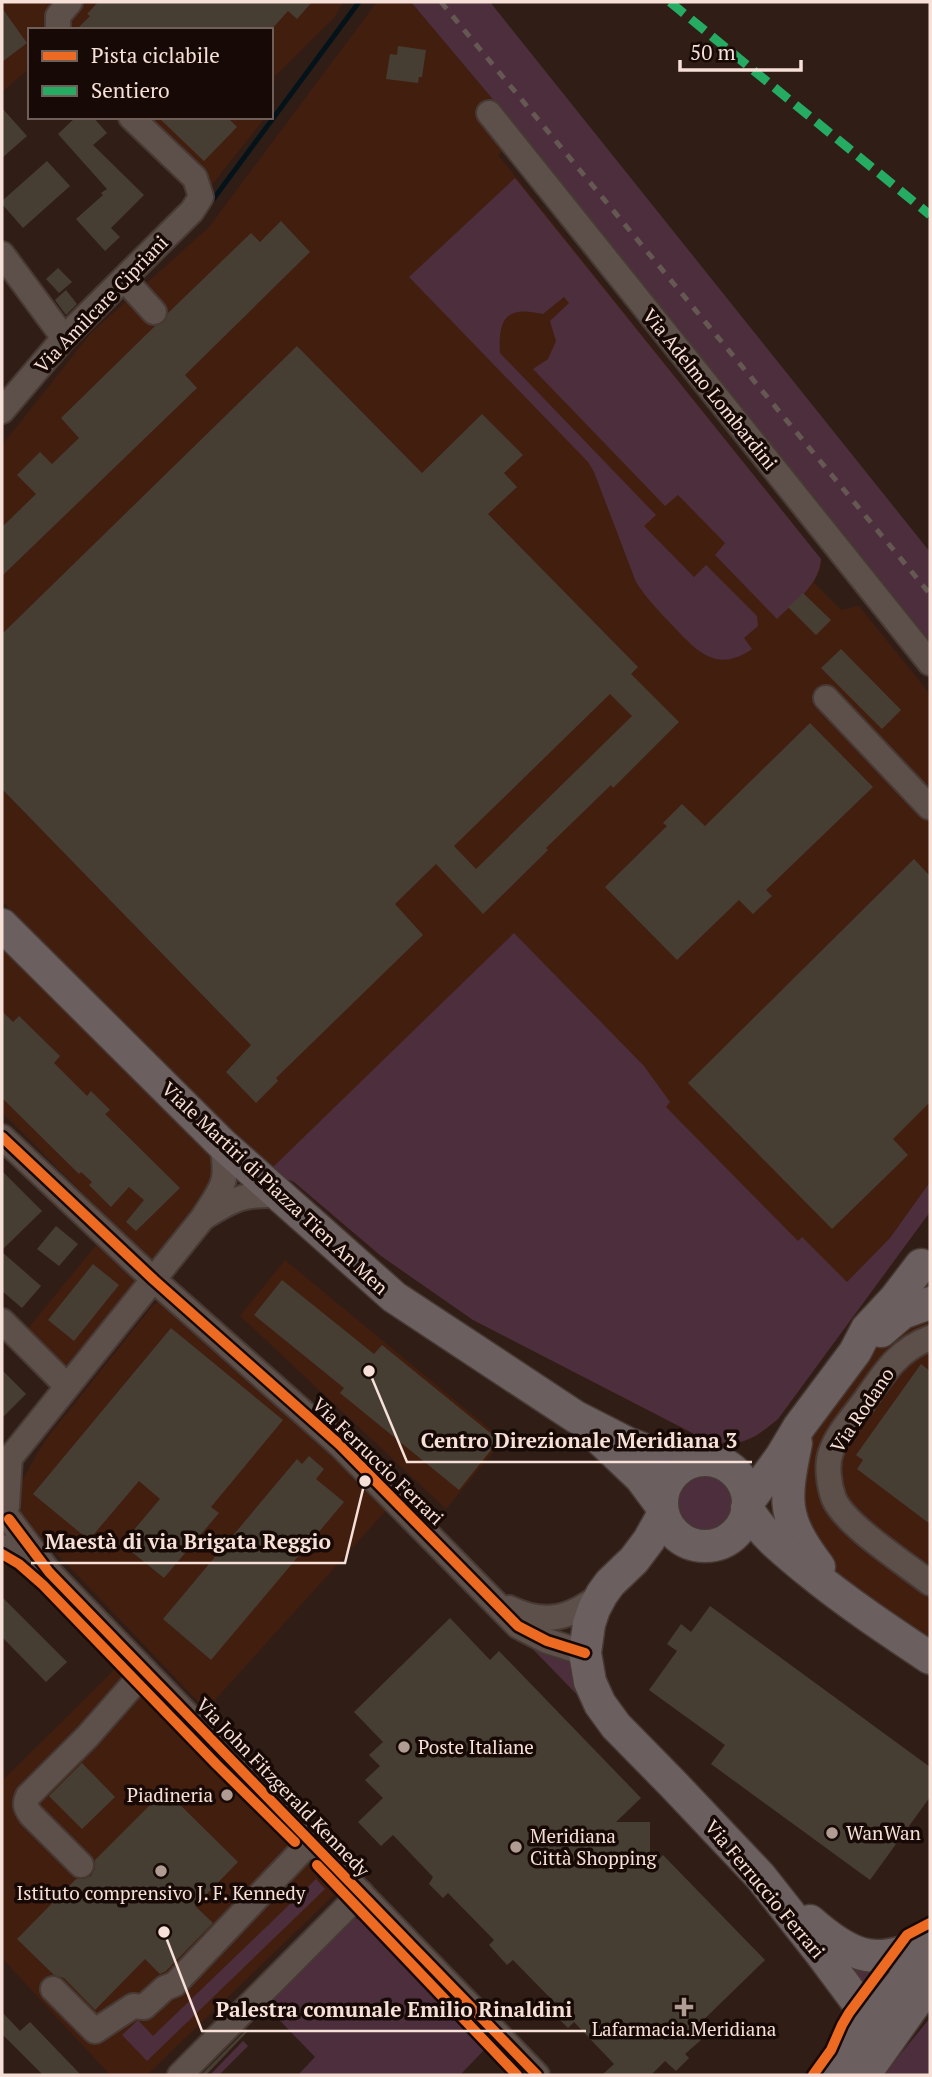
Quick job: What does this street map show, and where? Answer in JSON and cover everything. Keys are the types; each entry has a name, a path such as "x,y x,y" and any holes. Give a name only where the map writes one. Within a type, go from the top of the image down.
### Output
{"main road":[{"name":"Viale Martiri di Piazza Tien An Men","path":"2,925 222,1144 394,1297 576,1417 627,1443 666,1458 711,1463"},
{"path":"926,1259 919,1274 921,1283 930,1295"},
{"path":"634,1560 730,1537 738,1529 748,1505 799,1427 855,1352 867,1329 926,1259"},
{"path":"855,1352 902,1313 930,1303"},
{"name":"Viale Martiri di Piazza Tien An Men","path":"576,1417 641,1478 672,1531 700,1543"},
{"path":"601,1594 649,1540 662,1510 667,1481 675,1471 685,1464 742,1465 760,1460 799,1427"},
{"path":"799,1427 789,1476 788,1508 803,1546 843,1599"},
{"path":"711,1463 733,1470 744,1485 748,1505 756,1523 775,1544 843,1599 930,1658"},
{"path":"700,1543 742,1549 762,1556 843,1599"},
{"name":"Via Ferruccio Ferrari","path":"601,1594 589,1624 585,1653 590,1682 600,1704 616,1726 760,1876 858,2003 866,2031"},
{"path":"760,1876 813,1924 844,1948 855,1953 867,1956 893,1955 930,1941"},
{"path":"834,2075 930,1947"},
{"path":"864,2075 930,1982"},
{"path":"872,2075 930,2008"}],"street":[{"path":"58,28 58,16 70,2"},
{"name":"Via Adelmo Lombardini","path":"489,113 930,663"},
{"name":"Via Amilcare Cipriani","path":"2,411 64,338 192,211 201,197 195,178 133,119"},
{"path":"2,254 64,338"},
{"path":"124,279 154,312"},
{"path":"826,698 929,807"},
{"name":"Via Ferruccio Ferrari","path":"2,1137 154,1280 340,1445 518,1626 547,1642 585,1653"},
{"path":"5,1514 6,1462 202,1219 224,1183 226,1166 222,1144"},
{"path":"202,1219 230,1201 252,1194 278,1195"},
{"path":"2,1321 67,1386"},
{"name":"Via Rodano","path":"930,1338 901,1353 886,1371 837,1438 830,1454 828,1468 834,1500 843,1513 930,1583"},
{"name":"Via John Fitzgerald Kennedy","path":"5,1514 49,1572 537,2075"},
{"name":"Via John Fitzgerald Kennedy","path":"2,1547 49,1572"},
{"name":"Via Ferruccio Ferrari","path":"495,1601 540,1619 564,1616 584,1608 601,1594"},
{"path":"81,1865 31,1815 25,1802 145,1671"},
{"path":"53,1989 95,2031 133,2006 144,2007 165,1988 175,1984 311,1841"},
{"path":"180,2075 361,1893"}],"shaded area":[{"path":"2,2 343,2 334,18 273,78 273,28 28,28 28,70 2,92"},
{"path":"377,2 411,2 522,134 498,155 821,559 820,570 814,583 841,610 859,606 930,694 930,1212 778,1419 757,1436 739,1443 722,1444 702,1438 473,1320 381,1256 294,1182 285,1182 105,1009 2,901 2,445 91,333 209,227"},
{"path":"411,2 490,2 930,552 930,641 522,134"},
{"path":"144,119 264,119 211,186"},
{"path":"515,178 821,559 811,585 777,619 715,555 725,543 678,495 665,506 533,369 548,359 556,341 550,321 569,303 564,297 543,314 521,312 507,317 501,331 500,353 656,515 644,526 694,577 706,565 757,616 758,626 744,638 752,649 739,656 717,659 699,651 644,594 636,582 588,462 409,277"},
{"path":"514,933 644,1066 670,1102 666,1107 798,1241 802,1237 847,1282 890,1238 930,1182 930,1212 778,1419 751,1438 725,1443 702,1438 473,1320 381,1256 294,1182 285,1182 271,1169"},
{"path":"2,935 211,1141 217,1184 152,1263 2,1112"},
{"path":"102,1238 143,1274 67,1380 22,1336"},
{"path":"285,1260 503,1440 446,1509 240,1316"},
{"path":"930,1270 930,1640 855,1589 827,1565 793,1491 808,1436"},
{"path":"160,1300 391,1505 206,1710 21,1516 21,1483 47,1438 153,1305"},
{"path":"705,1474 722,1479 730,1487 735,1504 730,1521 722,1529 705,1534 688,1529 680,1521 675,1504 680,1487 688,1479"},
{"path":"523,1639 570,1659 589,1707"},
{"name":"Istituto comprensivo J. F. Kennedy","path":"117,1667 339,1890 147,2075 110,2075 2,1958 2,1781"},
{"path":"316,1879 325,1889 147,2061 122,2035 138,2020 153,2036"},
{"path":"350,1917 361,1920 485,2049 460,2075 298,2075 315,2057 263,2003"},
{"path":"841,1959 893,1966 869,2019"},
{"path":"930,2018 930,2075 883,2075 926,2023"},
{"path":"243,2041 248,2046 219,2075 210,2075"}],"building":[{"path":"98,2 312,2 297,19 288,11 273,28 78,28 90,16 87,14"},
{"path":"2,8 27,43 2,62"},
{"path":"398,46 426,50 422,77 419,77 418,83 386,79 390,54 397,55"},
{"path":"2,108 27,136 2,158"},
{"path":"74,119 95,119 107,133 93,145 144,195 111,228 120,237 105,251 76,219 107,189 58,134"},
{"path":"160,119 229,119 237,127 204,161"},
{"path":"47,161 70,186 23,228 2,201"},
{"path":"281,221 310,252 185,375 197,388 2,576 2,527 36,494 17,475 40,452 52,464 79,438 61,418 155,326 164,322 168,313 251,233 260,242"},
{"path":"58,268 72,282 59,293 46,279"},
{"path":"66,290 77,304 66,315 55,300"},
{"path":"297,346 422,473 482,414 523,455 504,473 517,487 488,514 638,667 631,674 679,722 613,788 611,785 546,848 548,850 483,914 436,864 395,904 423,935 276,1078 278,1081 256,1103 226,1072 251,1045 2,789 2,634","holes":["610,694 632,716 476,869 454,846"]},
{"path":"803,593 831,620 816,635 788,607"},
{"path":"841,649 901,710 882,729 821,668"},
{"path":"810,723 873,787 766,890 772,896 753,914 739,900 677,960 605,887 667,826 663,823 682,804 705,826"},
{"path":"914,859 930,876 930,1102 893,1139 908,1155 832,1229 688,1083"},
{"path":"2,1011 13,1022 19,1016 60,1056 54,1063 87,1096 91,1091 110,1110 105,1114 180,1188 136,1231 126,1222 144,1200 129,1187 111,1207 89,1185 92,1182 81,1172 79,1174 2,1098"},
{"path":"2,1171 42,1211 2,1250"},
{"path":"56,1226 78,1244 59,1266 37,1249"},
{"path":"2,1252 41,1286 22,1308 2,1291"},
{"path":"93,1264 119,1285 74,1341 48,1320"},
{"path":"282,1280 374,1354 382,1345 499,1440 459,1490 340,1393 344,1388 254,1315"},
{"path":"171,1328 283,1420 211,1507 219,1513 164,1578 122,1544 160,1499 139,1481 89,1540 33,1494"},
{"path":"921,1364 930,1371 930,1524 857,1469 863,1460 856,1455"},
{"path":"2,1370 26,1394 2,1418"},
{"path":"309,1456 324,1469 316,1479 344,1502 211,1660 163,1619 297,1459 302,1464"},
{"path":"2,1597 67,1662 46,1682 2,1637"},
{"path":"710,1606 930,1767 930,1797 870,1880 711,1764 725,1745 649,1690 677,1651 667,1644 681,1624 691,1632"},
{"name":"Meridiana Città Shopping","path":"450,1618 490,1660 499,1651 641,1798 616,1822 650,1822 650,1868 663,1855 765,1960 692,2031 701,2040 685,2054 689,2058 676,2071 665,2061 651,2075 602,2075 614,2064 574,2022 568,2028 553,2013 559,2007 513,1960 507,1965 489,1945 494,1940 448,1893 443,1898 429,1884 433,1877 393,1835 381,1846 358,1822 383,1798 365,1780 380,1766 369,1755 383,1742 354,1712"},
{"path":"82,1763 115,1797 82,1829 49,1796"},
{"name":"Istituto comprensivo J. F. Kennedy","path":"165,1790 238,1862 195,1906 213,1923 166,1971 160,1974 145,1959 95,2010 64,1978 54,1975 17,1939 76,1879 91,1876 95,1860"},
{"path":"2,2012 20,2031 30,2022 81,2075 43,2075 2,2034"},
{"path":"247,2029 206,2075 201,2075"}],"waterway":[{"path":"273,118 359,2"},
{"path":"209,205 273,119"}],"railway":[{"path":"441,2 930,594"}],"marked path":[{"path":"670,2 930,215"}],"cycle path":[{"path":"2,1137 154,1280 340,1445 518,1626 547,1641 585,1653"},
{"path":"9,1519 49,1572 537,2075"},
{"path":"2,1554 19,1564 43,1585 295,1842"},
{"path":"317,1865 517,2075"},
{"path":"813,2075 831,2050 849,2013 907,1935 930,1923"}],"place":[{"name":"Centro Direzionale Meridiana 3","path":"369,1371"},
{"name":"Maestà di via Brigata Reggio","path":"365,1481"},
{"name":"Poste Italiane","path":"404,1747"},
{"name":"Piadineria","path":"227,1795"},
{"name":"WanWan","path":"832,1833"},
{"name":"Meridiana Città Shopping","path":"516,1847"},
{"name":"Istituto comprensivo J. F. Kennedy","path":"161,1871"},
{"name":"Palestra comunale Emilio Rinaldini","path":"164,1932"},
{"name":"Lafarmacia.Meridiana","path":"684,2007"}]}
